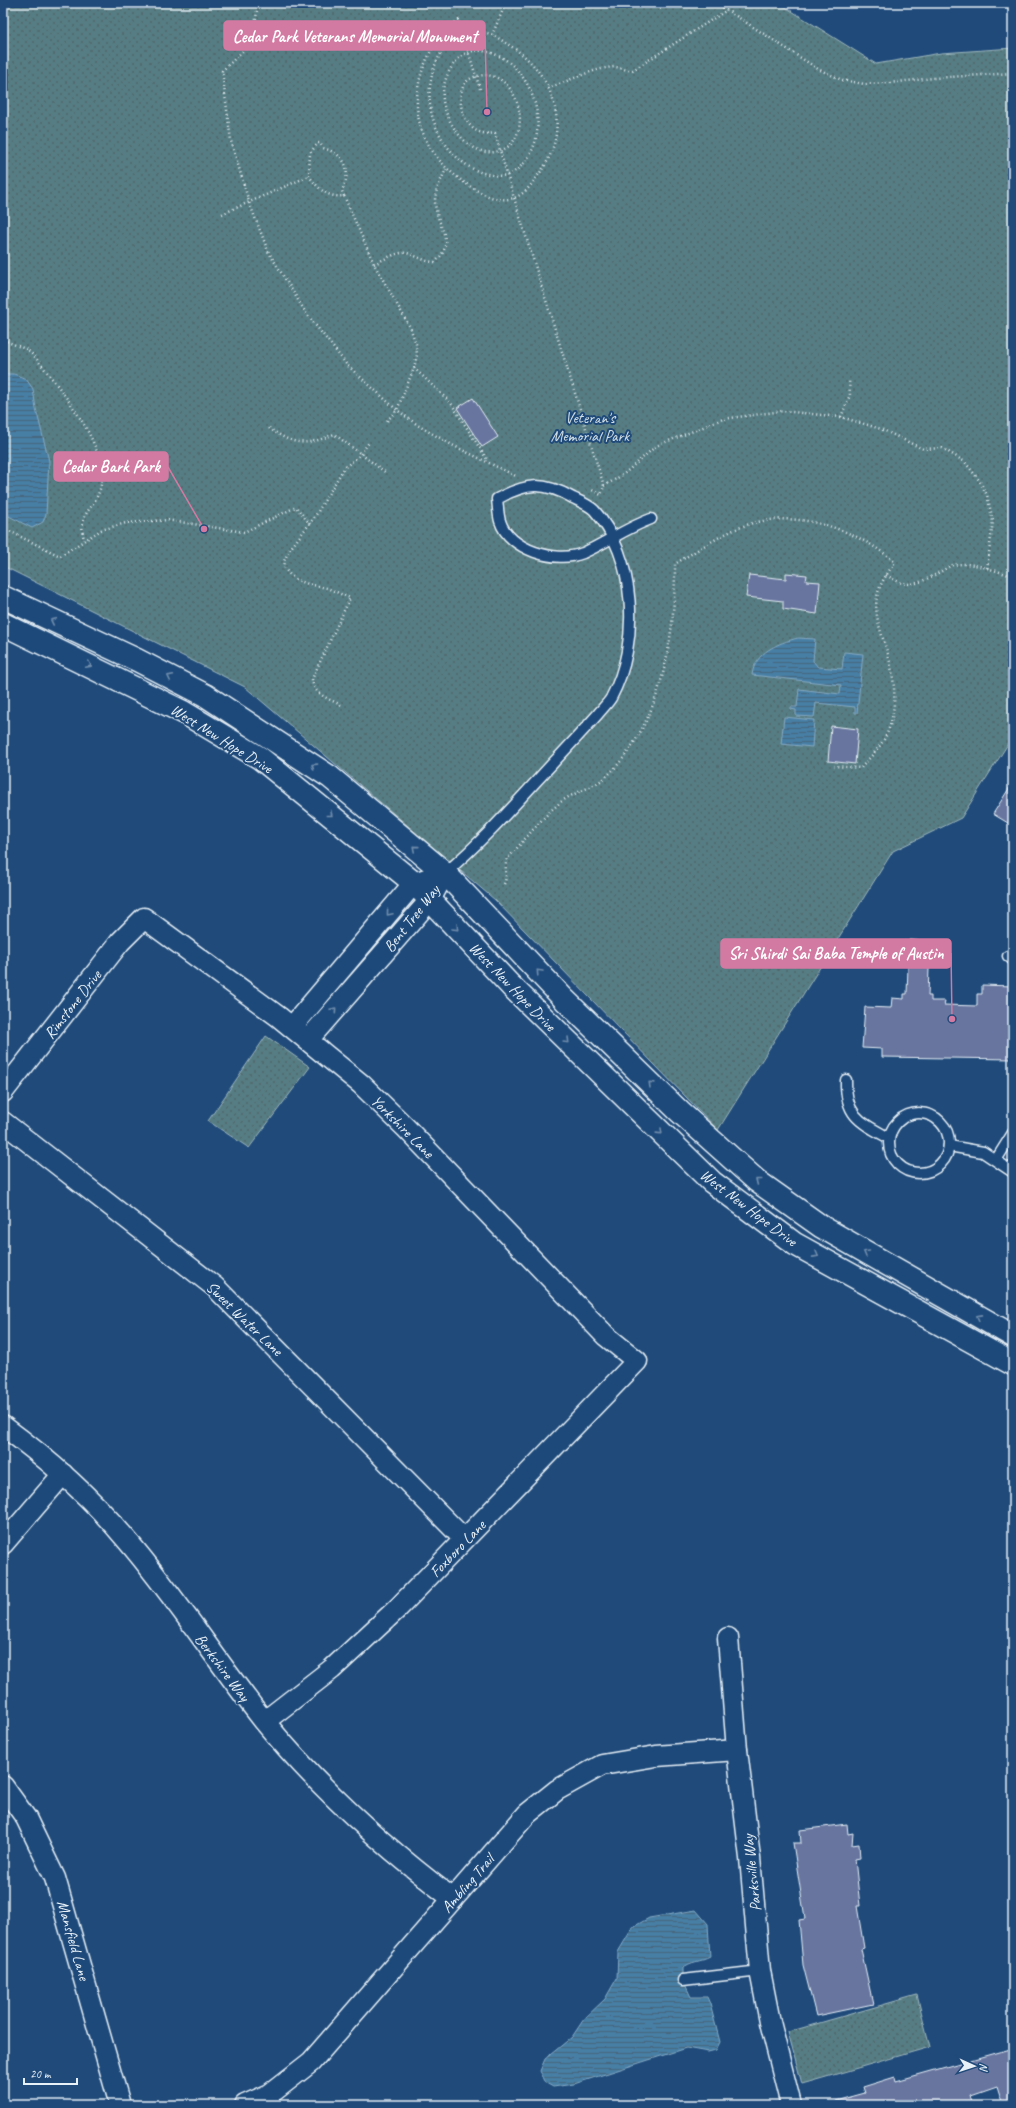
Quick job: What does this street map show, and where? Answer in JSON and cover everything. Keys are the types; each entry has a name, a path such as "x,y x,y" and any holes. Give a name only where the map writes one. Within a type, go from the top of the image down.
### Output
{"main road":[{"name":"West New Hope Drive","path":"3,597 137,660 205,695 330,777 445,873 571,1005 680,1112 757,1181 822,1227 1013,1336"},
{"name":"West New Hope Drive","path":"3,624 183,712 260,758 414,883 511,986 712,1182 795,1244 1013,1364"}],"street":[{"name":"Bent Tree Way","path":"292,1027 414,883 445,873"},
{"name":"Bent Tree Way","path":"308,1040 430,900 445,873"},
{"name":"Yorkshire Lane","path":"144,918 292,1027 361,1084 400,1122 606,1336 637,1361"},
{"name":"Rimstone Drive","path":"3,1092 120,942 144,918"},
{"name":"Sweet Water Lane","path":"3,1122 215,1287 464,1539"},
{"name":"Foxboro Lane","path":"265,1721 332,1669 398,1608 637,1361"},
{"name":"Berkshire Way","path":"3,1426 38,1451 63,1474 126,1539 265,1721 328,1793 402,1860 453,1900"},
{"path":"3,1544 63,1474"},
{"name":"Parksville Way","path":"728,1638 737,1750 750,1858 760,1971 770,2022 791,2105"},
{"name":"Ambling Trail","path":"245,2105 270,2094 311,2062 527,1814 557,1790 602,1765 656,1756 737,1750"},
{"name":"Mansfield Lane","path":"3,1786 26,1818 55,1878 120,2105"}],"lane":[{"path":"445,873 470,852 583,731 611,698 626,657 631,621 630,592 613,536 593,509 558,489 533,485 508,493 497,500 500,522 514,542 537,554 559,556 582,554 613,536 651,519"},
{"path":"846,1080 845,1094 851,1112 871,1128 889,1138"},
{"path":"917,1113 927,1114 937,1118 944,1126 948,1135 949,1146 947,1155 934,1170 925,1173 915,1173 906,1171 892,1158 889,1138 898,1121 907,1115 917,1113"},
{"path":"996,1160 1013,1133"},
{"path":"949,1146 984,1152 1013,1172"},
{"path":"683,1980 760,1971"}],"path":[{"path":"258,3 255,26 250,44 222,71 231,141 249,202 268,251 306,313 347,365 397,410 419,426 488,462 516,476 524,475"},
{"path":"492,35 506,3"},
{"path":"716,3 818,69 842,80 864,84 889,83 933,78 1013,73"},
{"path":"548,88 578,75 605,68 617,67 627,71 633,70 727,10"},
{"path":"480,89 476,76 468,51 463,35 460,20 447,27 436,42 421,71 416,98 417,114 422,132 435,156 446,169 465,184 485,195 506,200 514,198 522,195 532,184 554,150 557,135 556,117 548,88 542,76 516,49 492,35 479,32 463,35 452,40 442,49 434,68 429,93 431,111 438,133 447,146 462,161 477,171 495,176 507,175 527,160 535,142 535,102 525,80 510,63 492,53 468,51 462,55 450,69 444,86 444,106 451,124 471,146 480,152 500,151 510,145 519,128 521,117 517,100 509,87 494,76 476,76 465,82 461,92 463,114 469,125 475,131 484,134 495,133 500,151 507,175 514,198 604,486 601,495 586,487"},
{"path":"344,196 331,196 324,193 310,176 310,153 314,145 320,143 323,148 333,151 341,156 345,162 347,178 342,191 374,264 410,327 416,344 417,355 414,368 397,410 386,422"},
{"path":"374,264 398,253 406,253 430,262 435,262 445,251 446,242 435,202 436,192 446,169"},
{"path":"222,214 310,176"},
{"path":"3,340 28,350 36,358 84,423 90,437 100,465 101,488 96,499 84,515 82,521 84,539"},
{"path":"414,368 451,403 488,462"},
{"path":"841,417 850,395 849,380"},
{"path":"604,486 624,474 656,446 723,419 783,411 841,417 881,429 923,449 942,448 965,462 979,480 987,495 992,521 987,569"},
{"path":"269,428 287,439 306,443 315,443 334,434 385,472"},
{"path":"341,705 316,691 312,679 350,598 327,588 298,580 290,575 285,568 284,561 290,549 310,524 344,468 370,441"},
{"path":"3,528 60,556 84,539 101,530 146,520 191,522 244,532 296,507 310,524"},
{"path":"504,884 506,880 505,864 507,859 560,803 607,776 618,764 650,714 662,678 670,640 675,606 675,564 721,536 742,526 775,520 793,520 844,530 880,549 894,562 880,587 876,607 878,622 892,666 894,683 893,708 888,732 878,748 861,768 834,766"},
{"path":"886,575 907,585 919,583 953,565 978,565 1013,576"}],"green space":[{"name":"Veteran's Memorial Park","path":"3,3 779,3 876,64 941,53 1013,48 1013,736 961,818 893,851 718,1130 495,900 245,687 3,566"},
{"path":"266,1036 310,1067 249,1148 208,1121"},
{"path":"917,1995 930,2047 802,2084 788,2032"}],"water":[{"path":"3,374 14,374 26,379 33,389 36,409 49,461 46,514 43,522 32,528 3,513"},
{"path":"798,638 815,639 813,661 818,667 842,669 844,652 863,654 857,713 855,713 855,707 816,703 814,717 796,716 796,710 791,709 791,707 797,707 799,689 840,694 841,685 752,675 758,660 769,650 775,646"},
{"path":"784,717 814,720 812,747 781,744"},
{"path":"696,1910 708,1924 710,1957 689,1964 683,1968 683,1980 691,1997 707,1997 720,2042 716,2050 708,2052 686,2048 574,2084 553,2087 546,2083 540,2071 545,2059 572,2037 584,2019 605,1999 617,1978 618,1952 633,1927 649,1918"}],"building":[{"path":"473,398 498,437 482,447 457,408"},
{"path":"786,573 807,575 806,581 820,582 817,614 783,609 783,601 746,597 749,575 786,579"},
{"path":"831,726 858,729 855,764 828,761"},
{"path":"1013,782 1013,826 993,814"},
{"path":"909,940 930,941 928,996 931,996 931,1001 945,1001 944,1005 977,1006 977,994 982,994 982,985 1013,986 1013,1059 882,1057 882,1049 862,1048 865,1007 891,1008 892,998 904,999 904,994 907,994"},
{"path":"847,1824 848,1834 853,1833 852,1845 859,1844 860,1858 855,1859 860,1906 857,1906 864,1948 861,1949 873,2004 816,2016 803,1965 799,1920 805,1919 793,1843 801,1843 800,1830"},
{"path":"1013,2048 1013,2105 1003,2105 997,2086 971,2095 974,2105 837,2105 836,2101 865,2093 863,2087 895,2077 896,2081"}],"place":[{"name":"Cedar Park Veterans Memorial Monument","path":"487,112"},
{"name":"Cedar Bark Park","path":"204,529"},
{"name":"Sri Shirdi Sai Baba Temple of Austin","path":"952,1019"}]}
